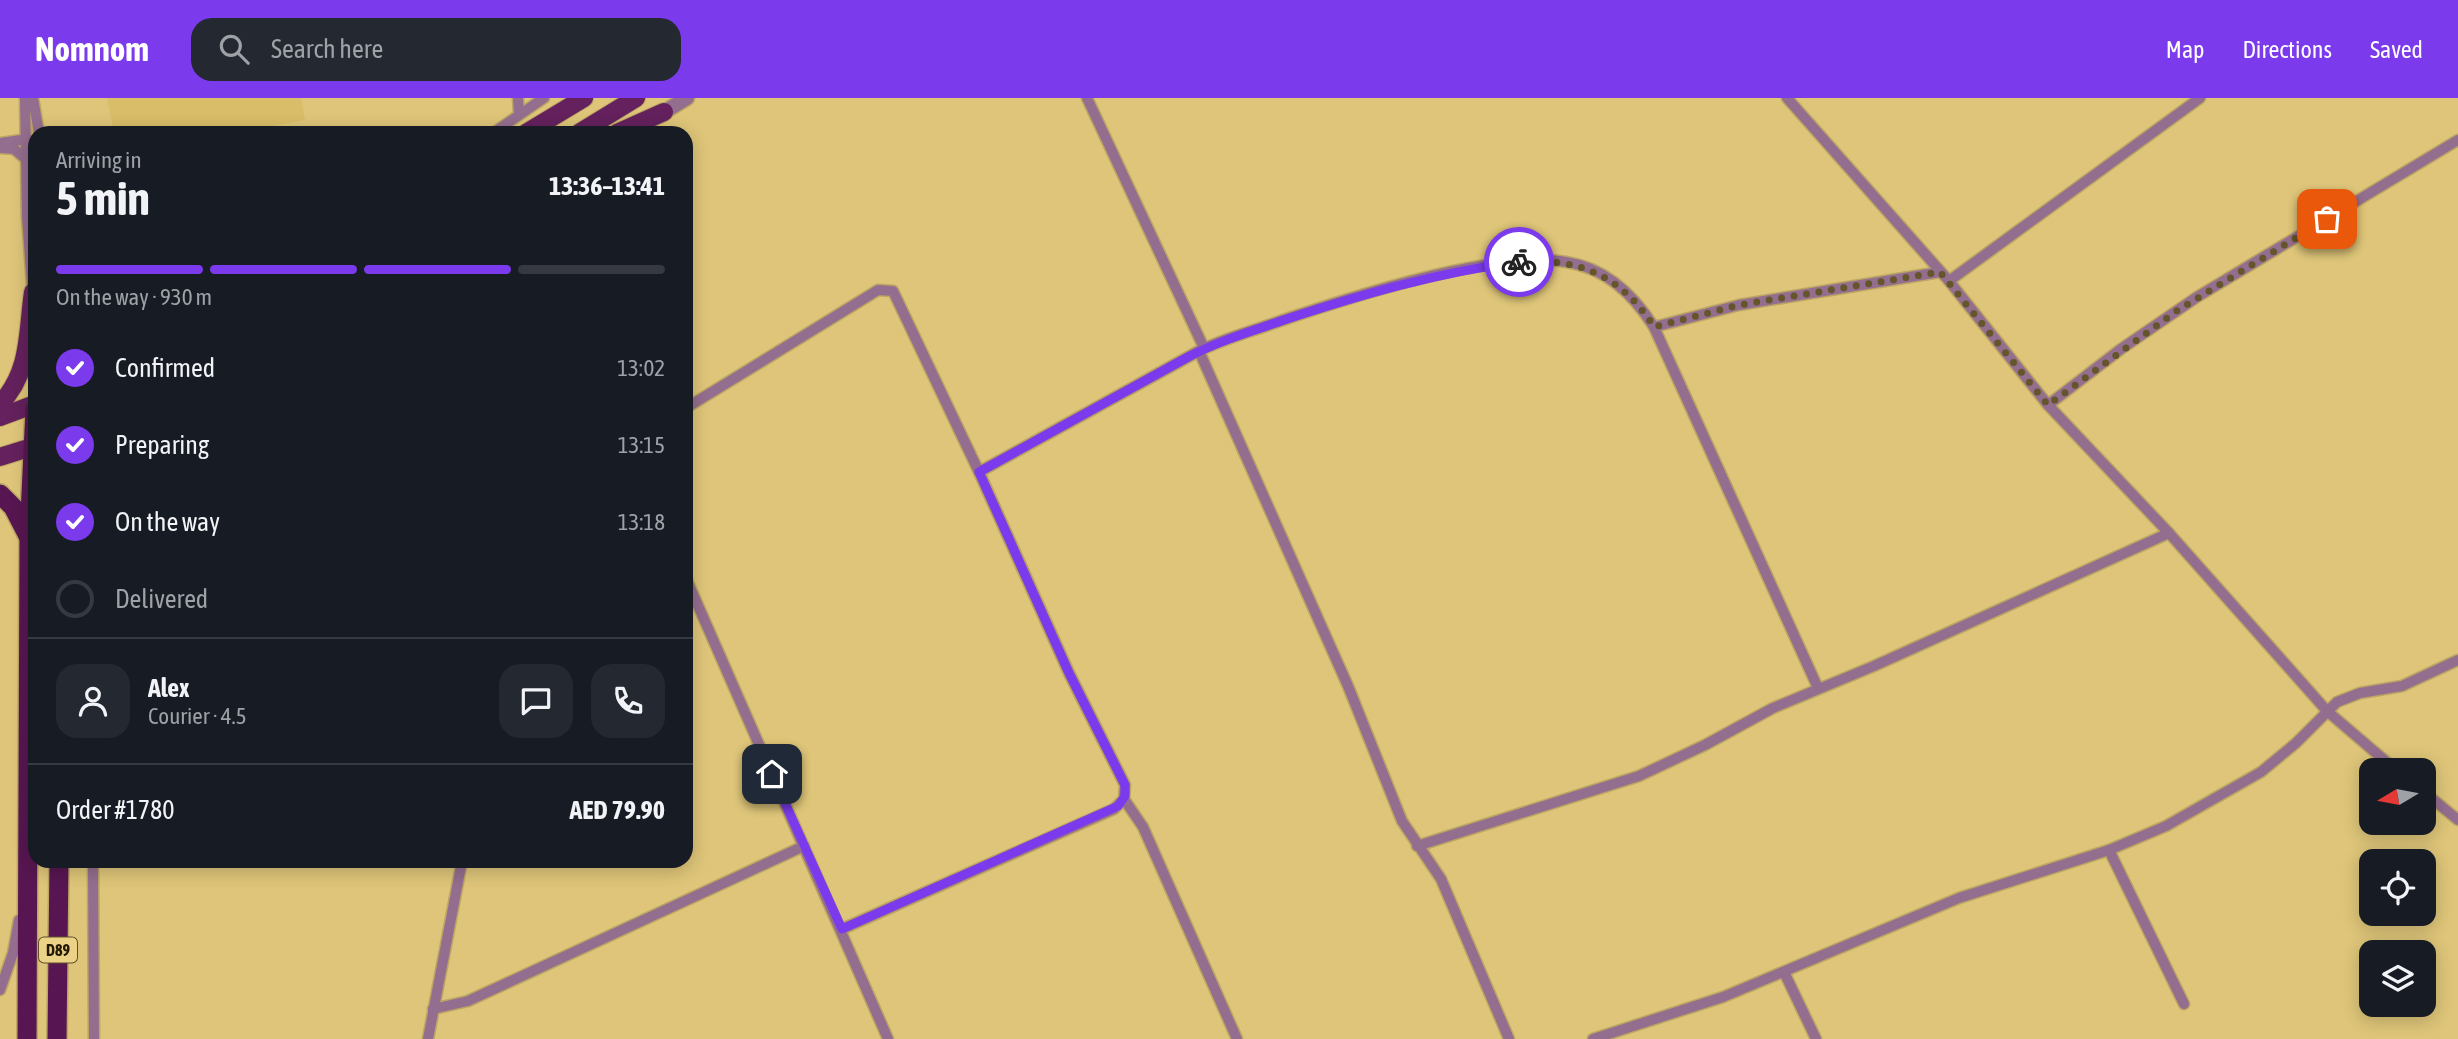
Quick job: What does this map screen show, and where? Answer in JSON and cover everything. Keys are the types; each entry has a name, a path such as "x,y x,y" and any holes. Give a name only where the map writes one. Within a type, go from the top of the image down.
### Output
{"highway":[{"path":"0,494 13,507 28,535"},
{"path":"27,1039 28,868"},
{"name":"D89","path":"57,1039 59,868"}],"main road":[{"path":"538,126 584,98"},
{"path":"590,126 636,98"},
{"path":"633,126 664,112"},
{"path":"0,404 13,389 25,361 28,335"},
{"path":"0,417 28,408"},
{"path":"0,457 28,447"}],"street":[{"path":"25,98 28,230"},
{"path":"33,98 37,126"},
{"path":"518,98 519,114"},
{"path":"503,126 544,98"},
{"path":"642,126 687,98"},
{"path":"1087,98 1202,350 1348,686 1402,821 1417,846 1427,856 1447,891 1509,1039"},
{"path":"1787,98 1950,281 2048,405 2169,533 2328,710 2382,758"},
{"path":"1950,281 2200,98"},
{"path":"0,146 28,139"},
{"path":"2048,405 2121,349 2197,297 2458,139"},
{"path":"0,146 15,149 28,161"},
{"path":"979,472 1202,350 1314,310 1413,282 1488,266 1546,260 1568,262 1609,278 1634,299 1654,327 1818,688"},
{"path":"1654,327 1739,305 1940,272"},
{"path":"693,404 878,290 888,289 897,295 1069,673 1125,785 1124,799 1143,827 1237,1039"},
{"path":"1417,846 1639,776 1694,751 1773,708 2169,533"},
{"path":"693,594 888,1039"},
{"path":"1593,1039 1711,1002 1959,898 2109,850 2178,820 2238,787 2279,758 2328,710 2348,696 2402,686 2458,660"},
{"path":"842,929 1114,809 1124,799"},
{"path":"2436,802 2458,820"},
{"path":"433,1009 468,1001 804,846"},
{"path":"2109,850 2184,1004"},
{"path":"93,868 94,1039"},
{"path":"428,1039 461,868"},
{"path":"0,990 13,953 28,883"},
{"path":"1784,972 1816,1039"}],"shaded area":[{"path":"107,98 301,98 305,120 272,126 113,126"}],"way so far":[{"path":"1519,262 1546,260 1589,268 1627,291 1654,327 1739,305 1940,272 2048,405 2121,349 2178,310 2236,272 2327,219"}],"route":[{"path":"772,774 842,929 1114,809 1125,796 1125,785 1069,673 979,472 1204,348 1314,310 1413,282 1519,262"}]}
